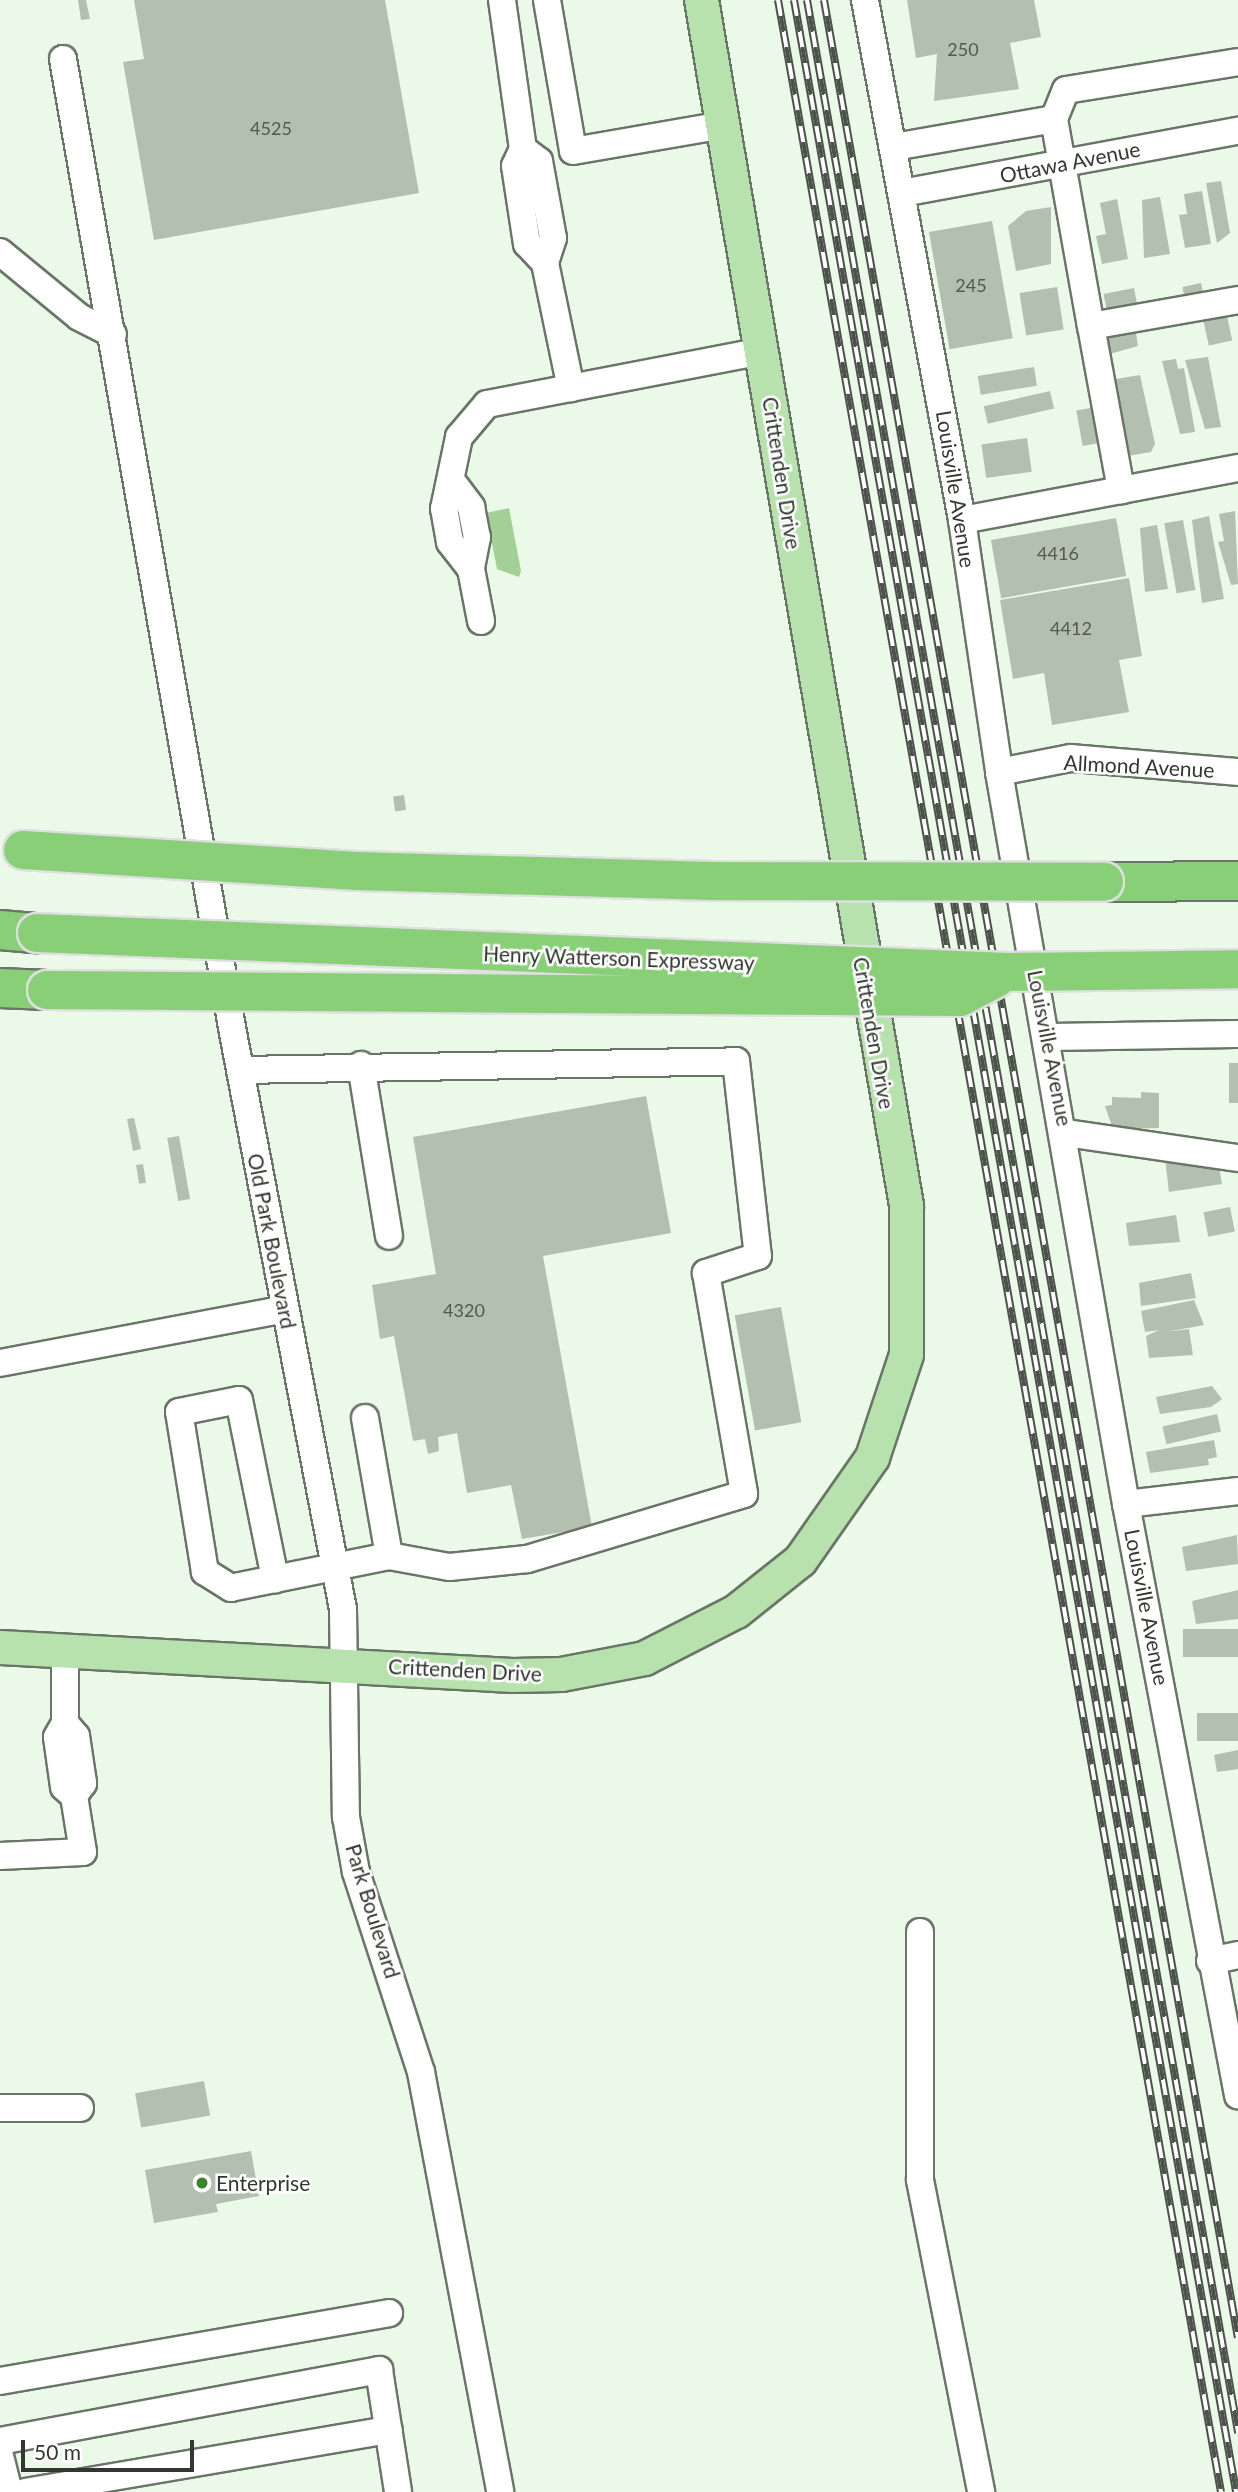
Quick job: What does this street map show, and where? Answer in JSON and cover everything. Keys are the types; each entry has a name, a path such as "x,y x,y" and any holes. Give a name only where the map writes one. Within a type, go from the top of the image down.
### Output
{"highway":[{"path":"8,848 357,871 712,881 1238,881"},
{"name":"Henry Watterson Expressway","path":"18,931 1007,972 1238,969"},
{"path":"0,988 960,997 1007,972"}],"main road":[{"name":"Crittenden Drive","path":"342,1663 524,1674 644,1658 736,1611 800,1560 859,1478 890,1408 906,1354 905,1206 821,729 763,351 701,0"},
{"path":"0,1647 342,1663"}],"street":[{"path":"502,0 523,149 539,161 552,238 545,263 571,388"},
{"path":"547,0 573,151 723,125"},
{"name":"Louisville Avenue","path":"865,0 962,520 999,772 1066,1133 1126,1504 1210,1961 1238,2095"},
{"name":"Old Park Boulevard","path":"63,60 200,818 240,1070 344,1609 342,1663"},
{"path":"1121,490 1054,119 1066,90 1238,62"},
{"path":"894,147 1054,119"},
{"name":"Ottawa Avenue","path":"902,193 1238,131"},
{"path":"0,252 79,317 113,334"},
{"path":"1091,326 1238,300"},
{"path":"481,621 471,569 477,537 471,507 451,480 459,437 486,404 763,351"},
{"path":"962,520 1238,468"},
{"name":"Allmond Avenue","path":"999,772 1071,758 1238,772"},
{"path":"1048,1037 1238,1034"},
{"path":"240,1070 361,1065 736,1061 758,1256 706,1273 744,1494 527,1559 449,1567 389,1556 231,1588 205,1572 179,1412 239,1399 275,1578"},
{"path":"361,1065 389,1236"},
{"path":"1066,1133 1238,1158"},
{"path":"0,1363 285,1309"},
{"path":"365,1418 389,1556"},
{"path":"1126,1504 1238,1491"},
{"path":"0,1856 83,1852 74,1797 64,1787 57,1737 65,1723 65,1649"},
{"name":"Park Boulevard","path":"342,1663 343,1776 352,1850 421,2072 499,2492"},
{"path":"920,1932 920,2180 981,2492"},
{"path":"1210,1961 1238,1955"},
{"path":"0,2108 80,2108"},
{"path":"0,2381 389,2312"},
{"path":"0,2441 379,2370 398,2492"},
{"path":"25,2492 388,2430"},
{"path":"0,2456 9,2492"}],"green space":[{"path":"509,508 521,571 519,577 497,569 486,513"}],"building":[{"path":"78,0 86,0 90,19 81,20"},
{"path":"134,0 385,0 419,193 154,240 123,62 144,59"},
{"path":"907,0 1034,0 1041,37 1010,43 1019,89 934,101 937,54 916,58"},
{"path":"1221,181 1230,233 1217,243 1206,183"},
{"path":"1202,191 1211,244 1185,248 1179,215 1187,214 1184,194"},
{"path":"1160,197 1170,254 1144,258 1142,200"},
{"path":"1117,199 1128,259 1102,264 1096,236 1106,234 1100,203"},
{"path":"1051,207 1051,264 1016,271 1008,226 1026,211"},
{"path":"992,221 1013,338 950,349 929,232"},
{"path":"1201,283 1204,297 1185,301 1182,287"},
{"path":"1057,287 1064,329 1026,335 1019,293"},
{"path":"1134,288 1137,303 1106,309 1104,294"},
{"path":"1227,316 1232,340 1209,345 1204,321"},
{"path":"1135,327 1138,346 1106,355 1099,333"},
{"path":"1208,357 1221,427 1205,429 1185,360"},
{"path":"1176,359 1178,369 1184,368 1195,432 1180,434 1162,361"},
{"path":"1034,367 1037,386 981,395 978,376"},
{"path":"1140,375 1155,444 1151,452 1128,456 1110,380"},
{"path":"1050,391 1054,409 988,424 984,406"},
{"path":"1096,407 1102,442 1083,446 1076,410"},
{"path":"1027,438 1032,472 986,478 981,444"},
{"path":"1235,511 1238,584 1231,585 1218,542 1224,541 1219,514"},
{"path":"1209,516 1224,599 1202,603 1192,520"},
{"path":"1116,518 1126,576 1001,598 991,540"},
{"path":"1183,520 1195,590 1177,593 1164,523"},
{"path":"1157,525 1168,589 1145,592 1140,528"},
{"path":"1129,578 1142,656 1119,660 1129,712 1052,725 1044,673 1013,679 1000,600"},
{"path":"404,795 406,810 395,811 393,797"},
{"path":"1229,1063 1238,1063 1238,1103 1229,1103"},
{"path":"1141,1092 1159,1093 1159,1128 1113,1129 1105,1106 1112,1105 1112,1097 1141,1098"},
{"path":"646,1096 671,1233 543,1256 592,1527 522,1539 511,1485 467,1493 457,1433 438,1437 439,1451 428,1454 425,1439 413,1441 394,1336 380,1339 372,1285 436,1274 413,1137"},
{"path":"134,1118 141,1149 133,1151 127,1119"},
{"path":"179,1136 190,1199 178,1201 167,1138"},
{"path":"1165,1159 1219,1166 1222,1184 1169,1192"},
{"path":"143,1164 146,1183 139,1184 136,1165"},
{"path":"1230,1207 1235,1232 1208,1237 1203,1212"},
{"path":"1176,1215 1180,1242 1129,1246 1126,1223"},
{"path":"1191,1273 1196,1298 1141,1306 1139,1283"},
{"path":"1194,1300 1204,1325 1166,1332 1189,1329 1193,1355 1149,1358 1146,1336 1159,1330 1145,1332 1141,1311"},
{"path":"781,1307 801,1422 755,1430 735,1315"},
{"path":"1212,1386 1222,1399 1211,1407 1160,1414 1156,1397"},
{"path":"1217,1414 1221,1432 1166,1444 1162,1427"},
{"path":"1214,1440 1217,1457 1208,1459 1209,1465 1150,1473 1146,1452"},
{"path":"1237,1535 1238,1564 1186,1571 1182,1547"},
{"path":"1238,1590 1238,1619 1196,1624 1192,1601"},
{"path":"1183,1629 1238,1629 1238,1657 1183,1657"},
{"path":"1197,1713 1238,1713 1238,1741 1197,1741"},
{"path":"1238,1750 1238,1769 1217,1772 1214,1755"},
{"path":"204,2081 210,2115 141,2128 135,2093"},
{"name":"Enterprise","path":"251,2151 259,2196 216,2204 218,2212 154,2223 145,2170"}],"railway":[{"path":"778,0 1221,2492"},
{"path":"794,0 1236,2492"},
{"path":"807,0 1238,2433"},
{"path":"824,0 1238,2338"}],"place":[{"name":"Enterprise","path":"202,2183"}]}
